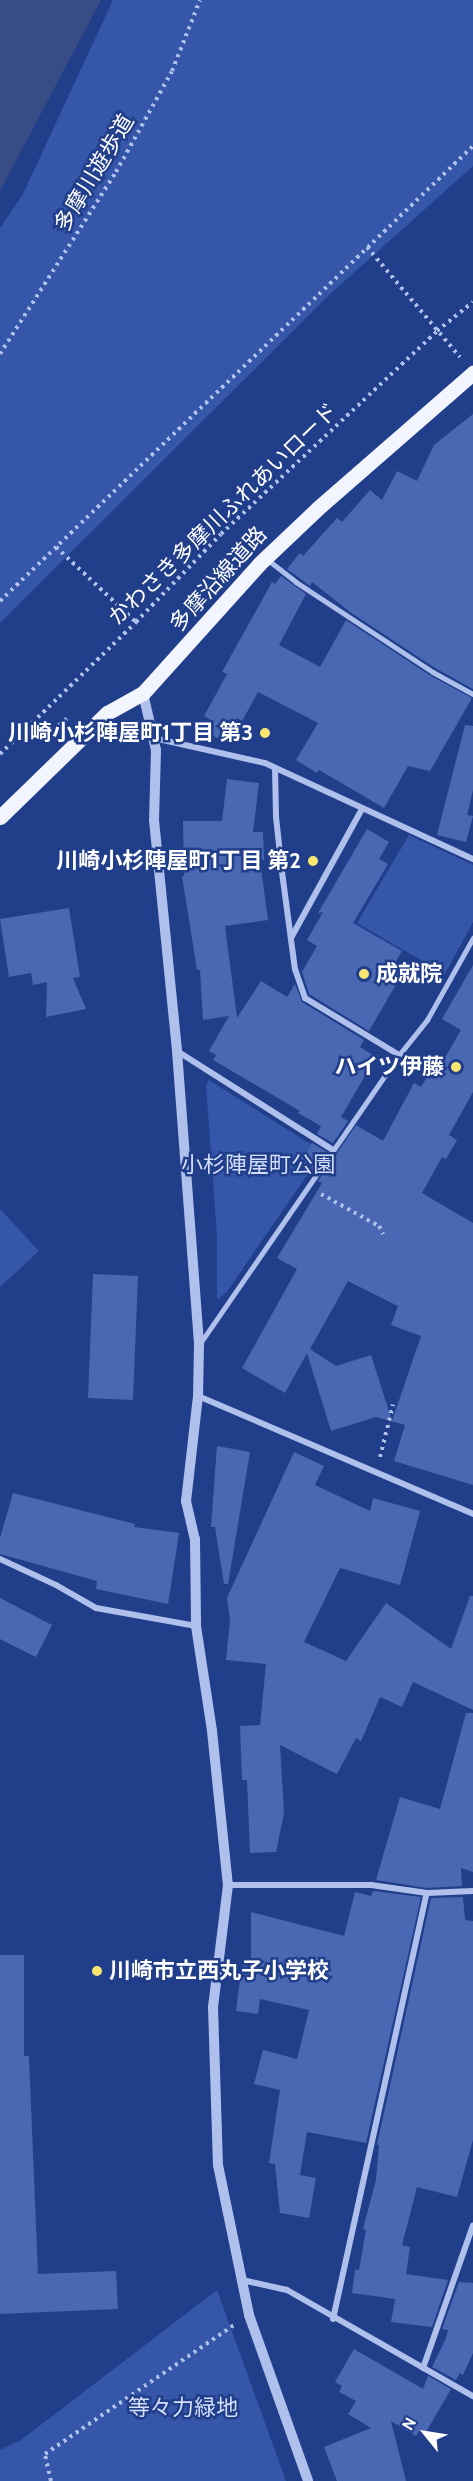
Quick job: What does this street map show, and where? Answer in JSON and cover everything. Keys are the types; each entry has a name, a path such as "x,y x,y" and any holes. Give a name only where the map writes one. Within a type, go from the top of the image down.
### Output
{"main road":[{"name":"多摩沿線道路","path":"0,817 107,713 143,693 265,558 469,369"}],"street":[{"path":"143,693 156,750 154,820 177,1051 200,1344 198,1396 186,1501 195,1539 196,1626 212,1731 228,1884 213,2007 218,2165 249,2315 308,2481"},
{"path":"154,738 265,763 473,859"},
{"path":"275,768 276,817 291,939 295,969 304,998 399,1055"},
{"path":"291,939 362,809"},
{"path":"177,1051 333,1150"},
{"path":"198,1396 473,1514"},
{"path":"0,1559 56,1585 96,1608 196,1626"},
{"path":"228,1884 371,1885 427,1893 473,1891"},
{"path":"333,2319 427,1893"},
{"path":"423,2368 473,2225"},
{"path":"242,2280 287,2290 333,2319 473,2396"}],"lane":[{"path":"265,558 296,582 433,672 473,694"},
{"path":"200,1344 399,1055 427,1020 473,938"}],"path":[{"name":"多摩川遊歩道","path":"0,354 116,172 172,71 200,0"},
{"path":"0,601 473,146"},
{"path":"367,248 469,369"},
{"name":"かわさき多摩川ふれあいロード","path":"0,754 136,622 220,534 437,332 473,302"},
{"path":"56,547 136,622"},
{"path":"27,728 41,739 79,709"},
{"path":"309,1187 379,1226 383,1234"},
{"path":"376,1472 393,1405"},
{"path":"51,2481 45,2454 249,2315"}],"green space":[{"path":"113,0 473,0 473,166 329,295 0,623 0,228 23,194"},
{"path":"409,835 473,865 473,922 445,974 357,923"},
{"name":"小杉陣屋町公園","path":"209,1080 323,1152 226,1293 217,1299 217,1235 206,1085"},
{"path":"0,1209 39,1251 0,1287"},
{"name":"等々力緑地","path":"217,2290 286,2481 0,2481 0,2450 21,2440"}],"shaded area":[{"path":"0,0 101,0 0,191"}],"building":[{"path":"473,414 473,689 435,668 350,612 312,582 310,586 287,569 300,553 303,556 337,518 342,522 370,490 382,500 397,471 417,481 434,445"},
{"path":"281,576 306,594 279,645 320,667 346,620 431,676 472,698 430,771 408,766 384,808 319,770 317,773 296,760 318,723 258,692 242,721 237,718 224,742 205,731 211,720 204,716 227,674 222,672 272,582 275,584"},
{"path":"465,725 473,726 473,790 467,815 473,816 466,842 437,835"},
{"path":"227,779 259,783 253,832 263,832 264,860 260,860 268,920 225,926 237,1018 261,981 287,997 295,984 302,1002 364,1040 360,1047 376,1057 341,1117 348,1121 333,1143 317,1134 321,1126 298,1113 300,1111 213,1060 216,1055 209,1051 229,1016 203,1020 200,970 197,970 182,876 184,876 183,821 222,821"},
{"path":"367,829 389,842 379,859 388,864 353,923 402,951 395,963 405,969 369,1031 309,994 302,972 317,946 307,940 323,912 318,913"},
{"path":"69,908 80,977 73,978 86,1009 46,1017 47,982 33,985 31,973 9,977 0,919"},
{"path":"473,965 473,1092 449,1135 457,1140 446,1159 442,1157 422,1193 473,1223 473,1485 394,1461 405,1425 376,1417 331,1431 307,1353 285,1393 242,1368 297,1269 277,1258 322,1183 318,1181 356,1125 383,1141 414,1083 421,1087 434,1065 439,1068 461,1030 442,1019","holes":["348,1281 398,1306 391,1325 421,1336 392,1421 371,1355 336,1366 310,1349"]},
{"path":"312,1143 327,1152 310,1176 297,1169"},
{"path":"93,1274 138,1276 133,1400 88,1398"},
{"path":"217,1446 250,1452 228,1584 224,1584 215,1527 211,1527"},
{"path":"294,1452 324,1466 315,1485 370,1511 373,1498 420,1511 400,1585 340,1568 304,1642 346,1661 386,1603 451,1649 470,1596 473,1596 473,1710 413,1682 402,1707 380,1697 361,1741 356,1738 337,1774 280,1745 284,1813 276,1852 250,1853 247,1780 242,1780 240,1726 260,1725 266,1664 226,1660 230,1620 227,1598"},
{"path":"13,1493 135,1524 134,1527 179,1533 168,1604 96,1589 97,1581 0,1554 0,1538"},
{"path":"0,1598 52,1625 36,1657 0,1639"},
{"path":"466,1713 473,1713 473,1872 461,1868 462,1886 427,1888 376,1880 400,1797 440,1809"},
{"path":"373,1891 421,1897 366,2143 307,2132 300,2175 316,2178 309,2218 280,2213 275,2164 269,2163 280,2090 254,2084 263,2050 297,2059 309,2010 260,1999 258,2014 236,2011 242,1964 251,1965 251,1912 344,1936 355,1892 371,1896"},
{"path":"463,1897 465,1920 473,1921 473,2140 457,2197 417,2187 402,2245 410,2247 406,2274 448,2280 432,2327 391,2322 395,2299 352,2293 355,2270 359,2270 366,2230 363,2229 376,2180 379,2145 377,2145 431,1898"},
{"path":"0,1955 24,1955 24,2056 29,2056 38,2274 116,2271 118,2309 0,2314"},
{"path":"459,2282 473,2283 473,2353 463,2375 460,2373 456,2380 432,2367 446,2338 448,2330 442,2329"},
{"path":"354,2349 423,2389 428,2376 451,2389 425,2434 419,2431 416,2436 391,2421 406,2481 337,2481 324,2447 371,2428 348,2414 356,2401 339,2392 342,2386 335,2382"}],"place":[{"name":"川崎小杉陣屋町1丁目 第3","path":"265,733"},
{"name":"川崎小杉陣屋町1丁目 第2","path":"313,861"},
{"name":"成就院","path":"364,974"},
{"name":"ハイツ伊藤","path":"456,1067"},
{"name":"川崎市立西丸子小学校","path":"97,1971"}]}
